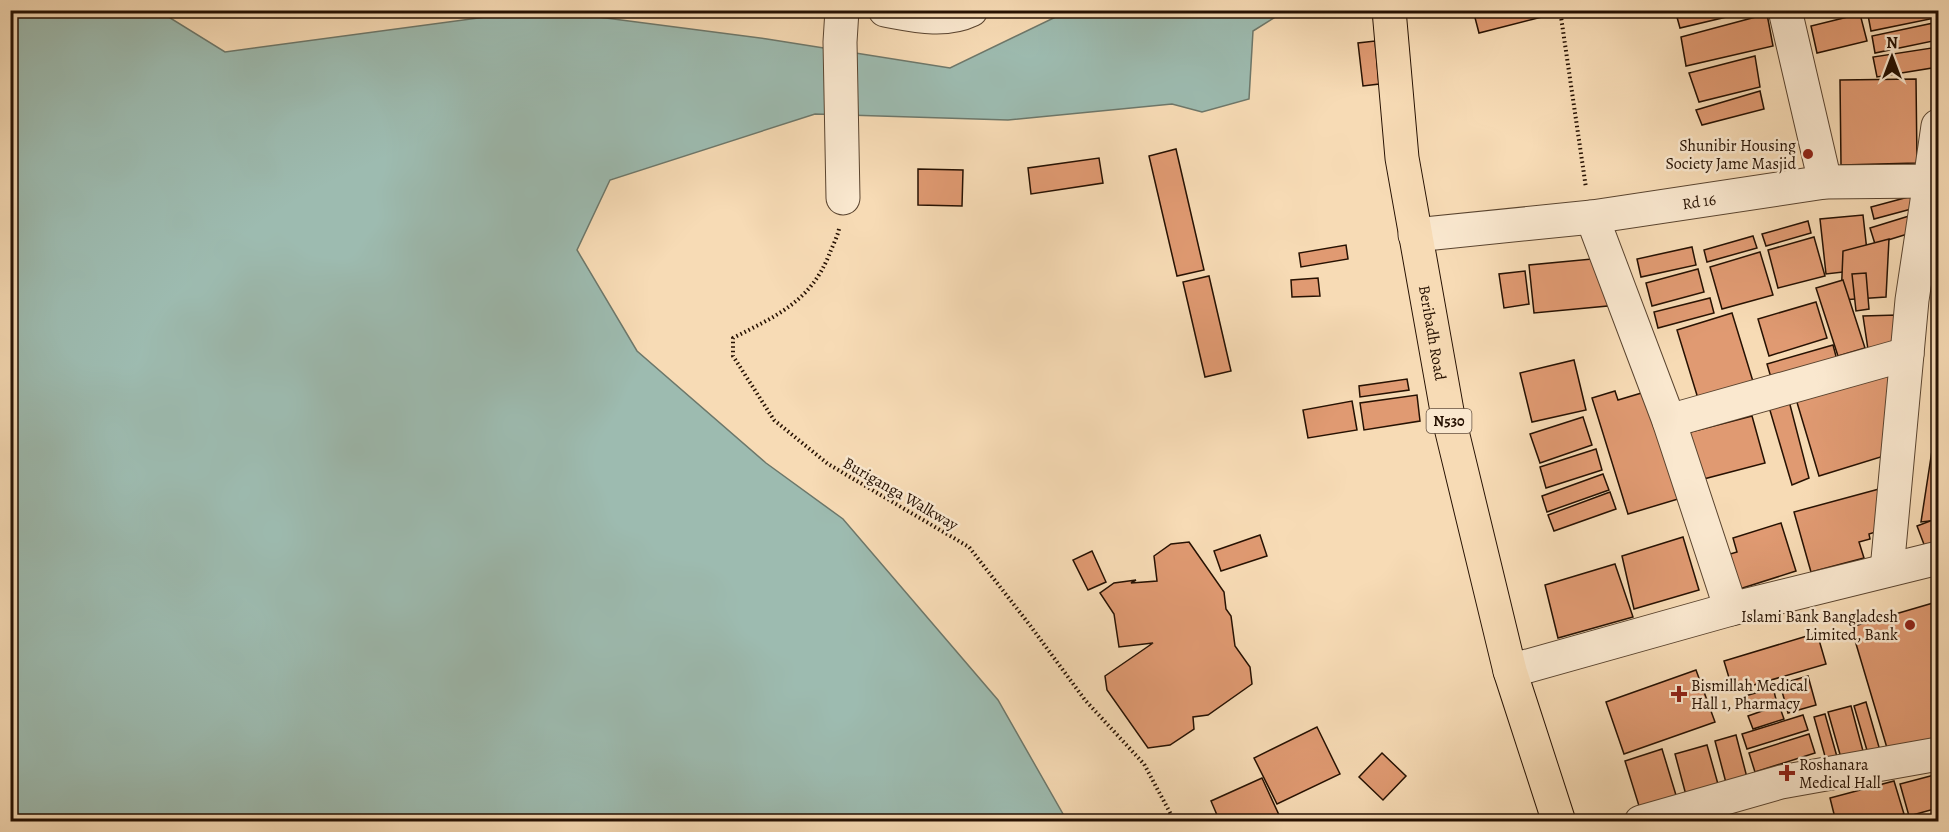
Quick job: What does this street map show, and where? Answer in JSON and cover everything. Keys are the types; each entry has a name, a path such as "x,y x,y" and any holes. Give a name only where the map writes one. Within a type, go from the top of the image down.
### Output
{"highway":[{"name":"Beribadh Road","path":"1389,10 1402,158 1447,411 1510,670 1559,822"}],"street":[{"path":"885,10 930,17 961,15 971,10"},
{"path":"1785,10 1825,183"},
{"path":"841,26 843,198"},
{"path":"1887,570 1907,354 1925,297 1930,181 1938,126"},
{"name":"Rd 16","path":"1415,235 1592,218 1825,183 1930,181"},
{"path":"1592,218 1669,421 1731,609"},
{"path":"1669,421 1907,354"},
{"path":"1510,670 1731,609 1887,570 1937,566"},
{"path":"1641,822 1781,782 1938,754"}],"path":[{"path":"1560,10 1592,218"},
{"name":"Buriganga Walkway","path":"843,198 838,233 823,270 810,290 776,316 733,338 733,356 774,420 828,464 969,548 1085,700 1144,764 1175,822"}],"water":[{"path":"544,10 767,39 950,68 1068,11 1285,11 1253,31 1249,99 1202,112 1172,104 1008,120 815,114 610,180 577,250 637,351 766,463 843,519 998,700 1067,821 11,821 10,11 159,11 225,52"}],"building":[{"path":"1473,10 1548,10 1550,15 1479,33"},
{"path":"1675,10 1756,10 1680,28"},
{"path":"1807,10 1837,10 1808,16"},
{"path":"1867,10 1933,10 1935,18 1871,31"},
{"path":"1767,14 1773,46 1686,66 1681,37"},
{"path":"1860,14 1867,41 1817,53 1811,26"},
{"path":"1938,22 1938,40 1875,53 1872,36"},
{"path":"1375,41 1379,84 1363,86 1358,43"},
{"path":"1938,47 1938,67 1877,77 1873,57"},
{"path":"1755,56 1760,87 1699,102 1689,73"},
{"path":"1916,79 1917,163 1841,165 1840,80"},
{"path":"1760,91 1764,109 1702,125 1696,110"},
{"path":"1176,149 1204,270 1177,276 1149,156"},
{"path":"1099,158 1103,183 1031,194 1028,168"},
{"path":"918,169 963,170 962,206 918,205"},
{"path":"1927,192 1930,204 1874,219 1871,207"},
{"path":"1922,212 1927,228 1875,244 1870,228"},
{"path":"1863,215 1869,269 1826,274 1820,219"},
{"path":"1808,221 1811,233 1766,246 1762,234"},
{"path":"1753,236 1757,248 1707,262 1704,250"},
{"path":"1814,237 1825,276 1778,288 1768,250"},
{"path":"1889,239 1886,297 1841,300 1843,251"},
{"path":"1346,245 1348,259 1301,267 1299,253"},
{"path":"1692,247 1696,265 1641,277 1637,259"},
{"path":"1760,252 1773,295 1722,309 1710,267"},
{"path":"1613,257 1618,305 1534,313 1529,265"},
{"path":"1698,269 1704,292 1652,306 1646,283"},
{"path":"1525,271 1529,304 1504,308 1499,274"},
{"path":"1866,273 1869,309 1856,311 1852,274"},
{"path":"1209,276 1231,371 1205,377 1183,282"},
{"path":"1318,278 1320,296 1292,297 1291,280"},
{"path":"1843,280 1865,348 1838,356 1816,288"},
{"path":"1710,298 1714,313 1658,328 1654,312"},
{"path":"1816,302 1827,338 1769,356 1758,319"},
{"path":"1732,313 1759,401 1704,418 1677,330"},
{"path":"1897,315 1890,358 1869,356 1863,316"},
{"path":"1833,345 1842,379 1777,398 1767,364"},
{"path":"1574,360 1586,410 1532,422 1520,373"},
{"path":"1889,374 1884,456 1819,476 1796,399"},
{"path":"1407,379 1409,390 1360,397 1359,386"},
{"path":"1655,389 1688,496 1628,514 1592,398 1615,391 1618,400"},
{"path":"1417,395 1420,421 1364,430 1360,403"},
{"path":"1352,401 1357,430 1308,438 1303,410"},
{"path":"1789,401 1809,478 1792,485 1769,407"},
{"path":"1752,416 1765,463 1696,481 1683,434"},
{"path":"1583,417 1592,445 1540,463 1530,434"},
{"path":"1933,444 1938,444 1938,520 1921,522"},
{"path":"1596,449 1602,470 1546,488 1540,467"},
{"path":"1603,474 1609,490 1547,512 1542,496"},
{"path":"1879,489 1882,530 1869,534 1870,539 1859,542 1864,558 1811,572 1794,512"},
{"path":"1610,492 1616,509 1554,531 1548,515"},
{"path":"1938,518 1938,541 1925,547 1917,526"},
{"path":"1781,523 1796,571 1730,592 1720,557 1737,552 1733,538"},
{"path":"1260,535 1267,556 1221,571 1214,551"},
{"path":"1683,537 1699,590 1634,609 1622,556"},
{"path":"1189,542 1224,592 1226,609 1231,616 1235,646 1250,667 1252,684 1208,715 1193,717 1194,729 1170,745 1148,748 1107,690 1105,676 1153,643 1119,647 1114,614 1100,593 1114,583 1136,580 1131,583 1157,581 1154,556 1171,544"},
{"path":"1092,551 1106,582 1088,590 1073,560"},
{"path":"1615,564 1633,617 1558,638 1545,585"},
{"path":"1933,603 1938,621 1938,744 1890,758 1851,627"},
{"path":"1817,633 1826,664 1733,691 1724,661"},
{"path":"1696,670 1715,722 1624,754 1606,702"},
{"path":"1808,676 1816,705 1788,713 1780,684"},
{"path":"1773,688 1777,703 1749,711 1745,696"},
{"path":"1866,702 1883,761 1871,764 1854,706"},
{"path":"1779,705 1784,719 1753,729 1748,716"},
{"path":"1851,706 1867,766 1845,772 1828,712"},
{"path":"1825,714 1841,771 1830,774 1814,717"},
{"path":"1803,715 1808,730 1747,749 1742,734"},
{"path":"1317,727 1340,774 1277,804 1254,758"},
{"path":"1809,734 1815,753 1755,772 1749,753"},
{"path":"1736,735 1751,793 1730,798 1715,741"},
{"path":"1707,745 1723,802 1690,810 1675,754"},
{"path":"1662,749 1682,815 1644,822 1625,761"},
{"path":"1382,753 1406,776 1383,800 1359,777"},
{"path":"1938,774 1938,808 1909,816 1900,784"},
{"path":"1262,778 1279,815 1266,822 1220,822 1211,801"},
{"path":"1894,781 1904,814 1876,822 1836,822 1830,798"},
{"path":"1780,816 1781,822 1762,822"}],"place":[{"name":"Shunibir Housing Society Jame Masjid","path":"1808,154"},
{"name":"Islami Bank Bangladesh Limited, Bank","path":"1910,625"},
{"name":"Bismillah Medical Hall 1, Pharmacy","path":"1679,694"},
{"name":"Roshanara Medical Hall","path":"1787,773"}]}
